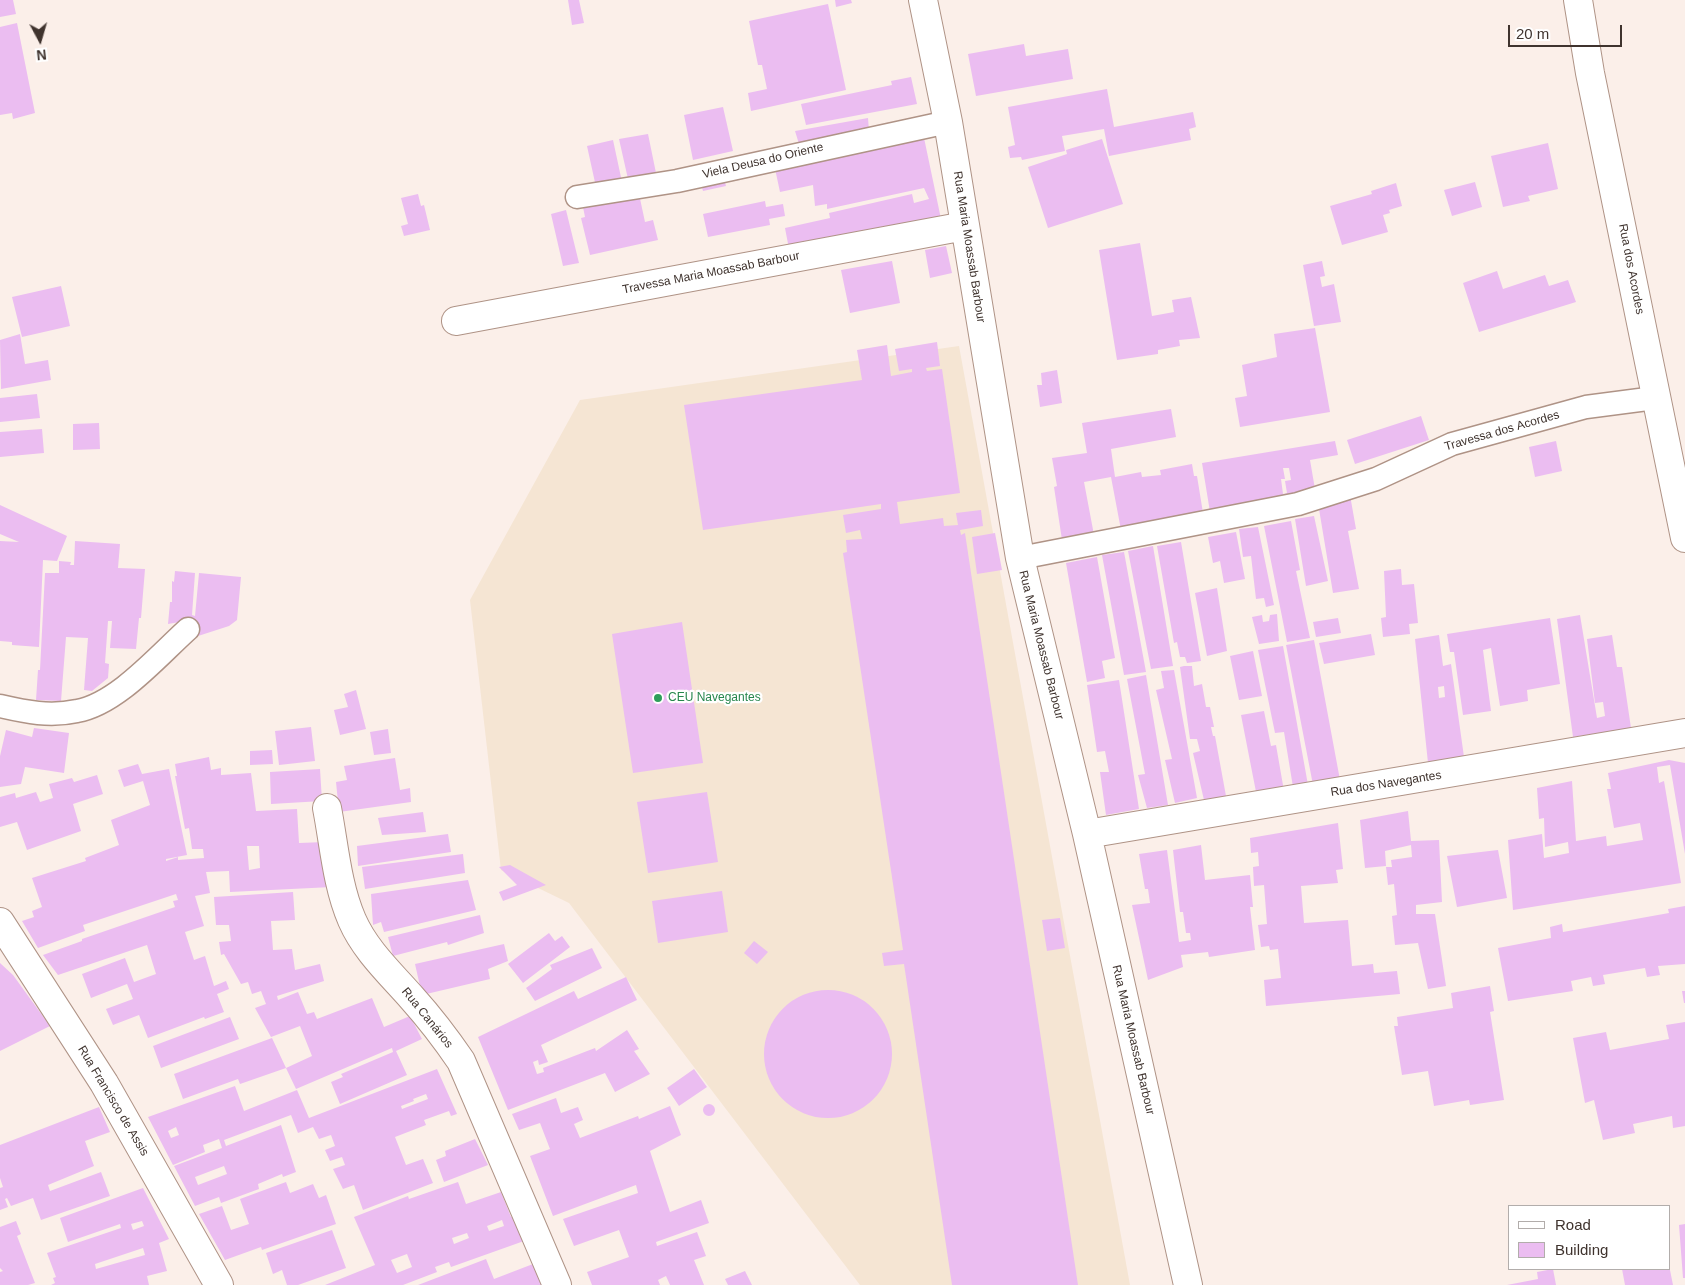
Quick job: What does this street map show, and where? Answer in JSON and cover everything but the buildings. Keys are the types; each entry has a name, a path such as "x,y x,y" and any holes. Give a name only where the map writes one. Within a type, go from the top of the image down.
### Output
{"street":[{"name":"Rua Maria Moassab Barbour","path":"923,0 948,122 1020,558 1087,834 1188,1285"},
{"name":"Rua dos Acordes","path":"1578,0 1590,73 1623,227 1655,398 1685,538"},
{"name":"Travessa Maria Moassab Barbour","path":"456,321 965,226"},
{"name":"Rua dos Navegantes","path":"1087,834 1685,733"},
{"name":"Rua Canários","path":"327,808 342,887 351,919 362,939 380,963 442,1032 461,1061 557,1285"},
{"name":"Rua Francisco de Assis","path":"0,922 104,1083 219,1285"}],"lane":[{"name":"Viela Deusa do Oriente","path":"577,197 676,181 948,122"},
{"name":"Travessa dos Acordes","path":"1020,558 1298,504 1376,480 1452,444 1586,407 1655,398"},
{"path":"0,706 33,714 58,714 78,711 98,704 119,690 188,629"}],"shaded area":[{"path":"959,346 1130,1285 860,1285 569,903 501,870 470,600 580,400"}],"place":[{"name":"CEU Navegantes","path":"658,698"}]}
